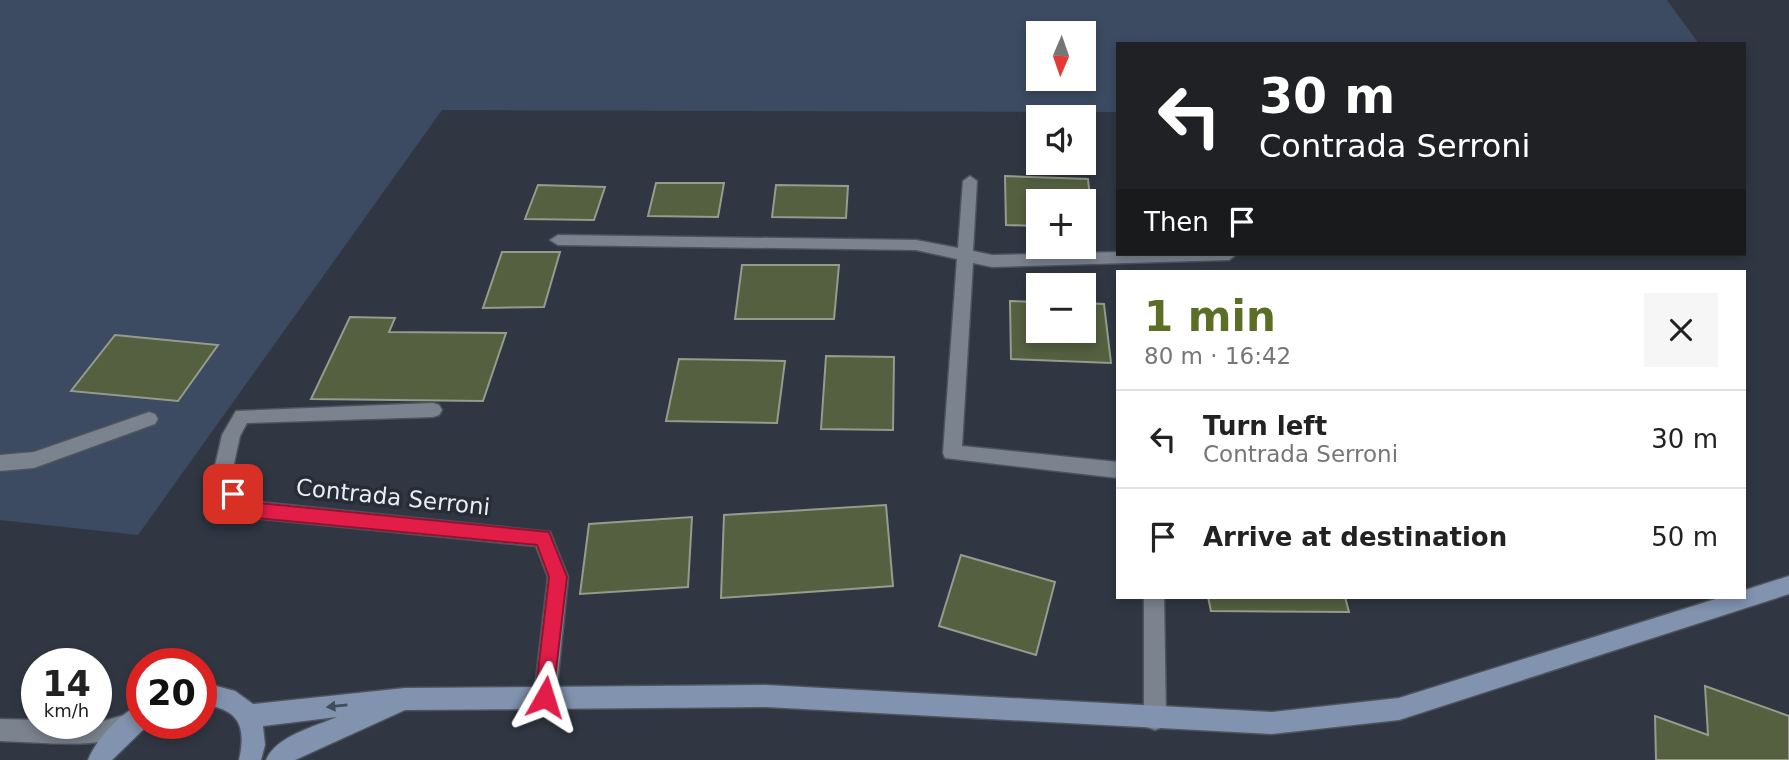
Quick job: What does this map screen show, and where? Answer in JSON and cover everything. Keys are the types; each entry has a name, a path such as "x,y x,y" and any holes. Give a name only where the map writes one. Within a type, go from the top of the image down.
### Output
{"main road":[{"path":"1746,599 1789,585"},
{"path":"249,716 405,699 766,696 1155,719 1272,723 1399,709 1745,599"},
{"path":"217,694 237,702 249,716 254,734 250,760"},
{"path":"277,760 290,749 405,699"},
{"path":"99,760 126,730"}],"street":[{"path":"970,181 953,453 1116,470"},
{"path":"558,240 916,245 965,253 992,261 1161,256"},
{"name":"Contrada Serroni","path":"433,410 242,416 231,435 221,479 245,509 543,538 558,577 545,697"},
{"path":"0,463 34,460 149,419"},
{"path":"1154,599 1155,719"},
{"path":"0,730 95,732 126,723"}],"shaded area":[{"path":"0,0 1667,0 1698,42 1116,42 1116,112 1096,112 1096,105 1026,105 1026,112 442,110 138,535 0,520"}],"building":[{"path":"1005,176 1088,179 1089,189 1026,189 1026,226 1006,225"},
{"path":"656,183 724,183 718,217 648,216"},
{"path":"538,185 605,187 594,220 525,219"},
{"path":"776,185 848,186 846,218 772,217"},
{"path":"502,252 560,252 544,307 483,308"},
{"path":"742,265 839,265 834,319 735,319"},
{"path":"1010,301 1026,302 1026,343 1096,343 1096,304 1104,304 1111,363 1011,359"},
{"path":"350,317 395,318 389,332 506,333 483,401 311,399"},
{"path":"115,335 218,345 178,401 71,391"},
{"path":"826,356 894,357 893,430 821,429"},
{"path":"679,359 785,361 777,423 666,421"},
{"path":"886,505 893,586 721,598 724,515"},
{"path":"692,517 688,587 580,594 589,524"},
{"path":"961,555 1055,582 1036,655 939,626"},
{"path":"1208,599 1346,599 1349,612 1211,611"},
{"path":"1705,686 1789,716 1789,760 1656,760 1655,716 1708,735"}],"route":[{"path":"233,494 245,509 543,538 558,577 545,697"}]}
